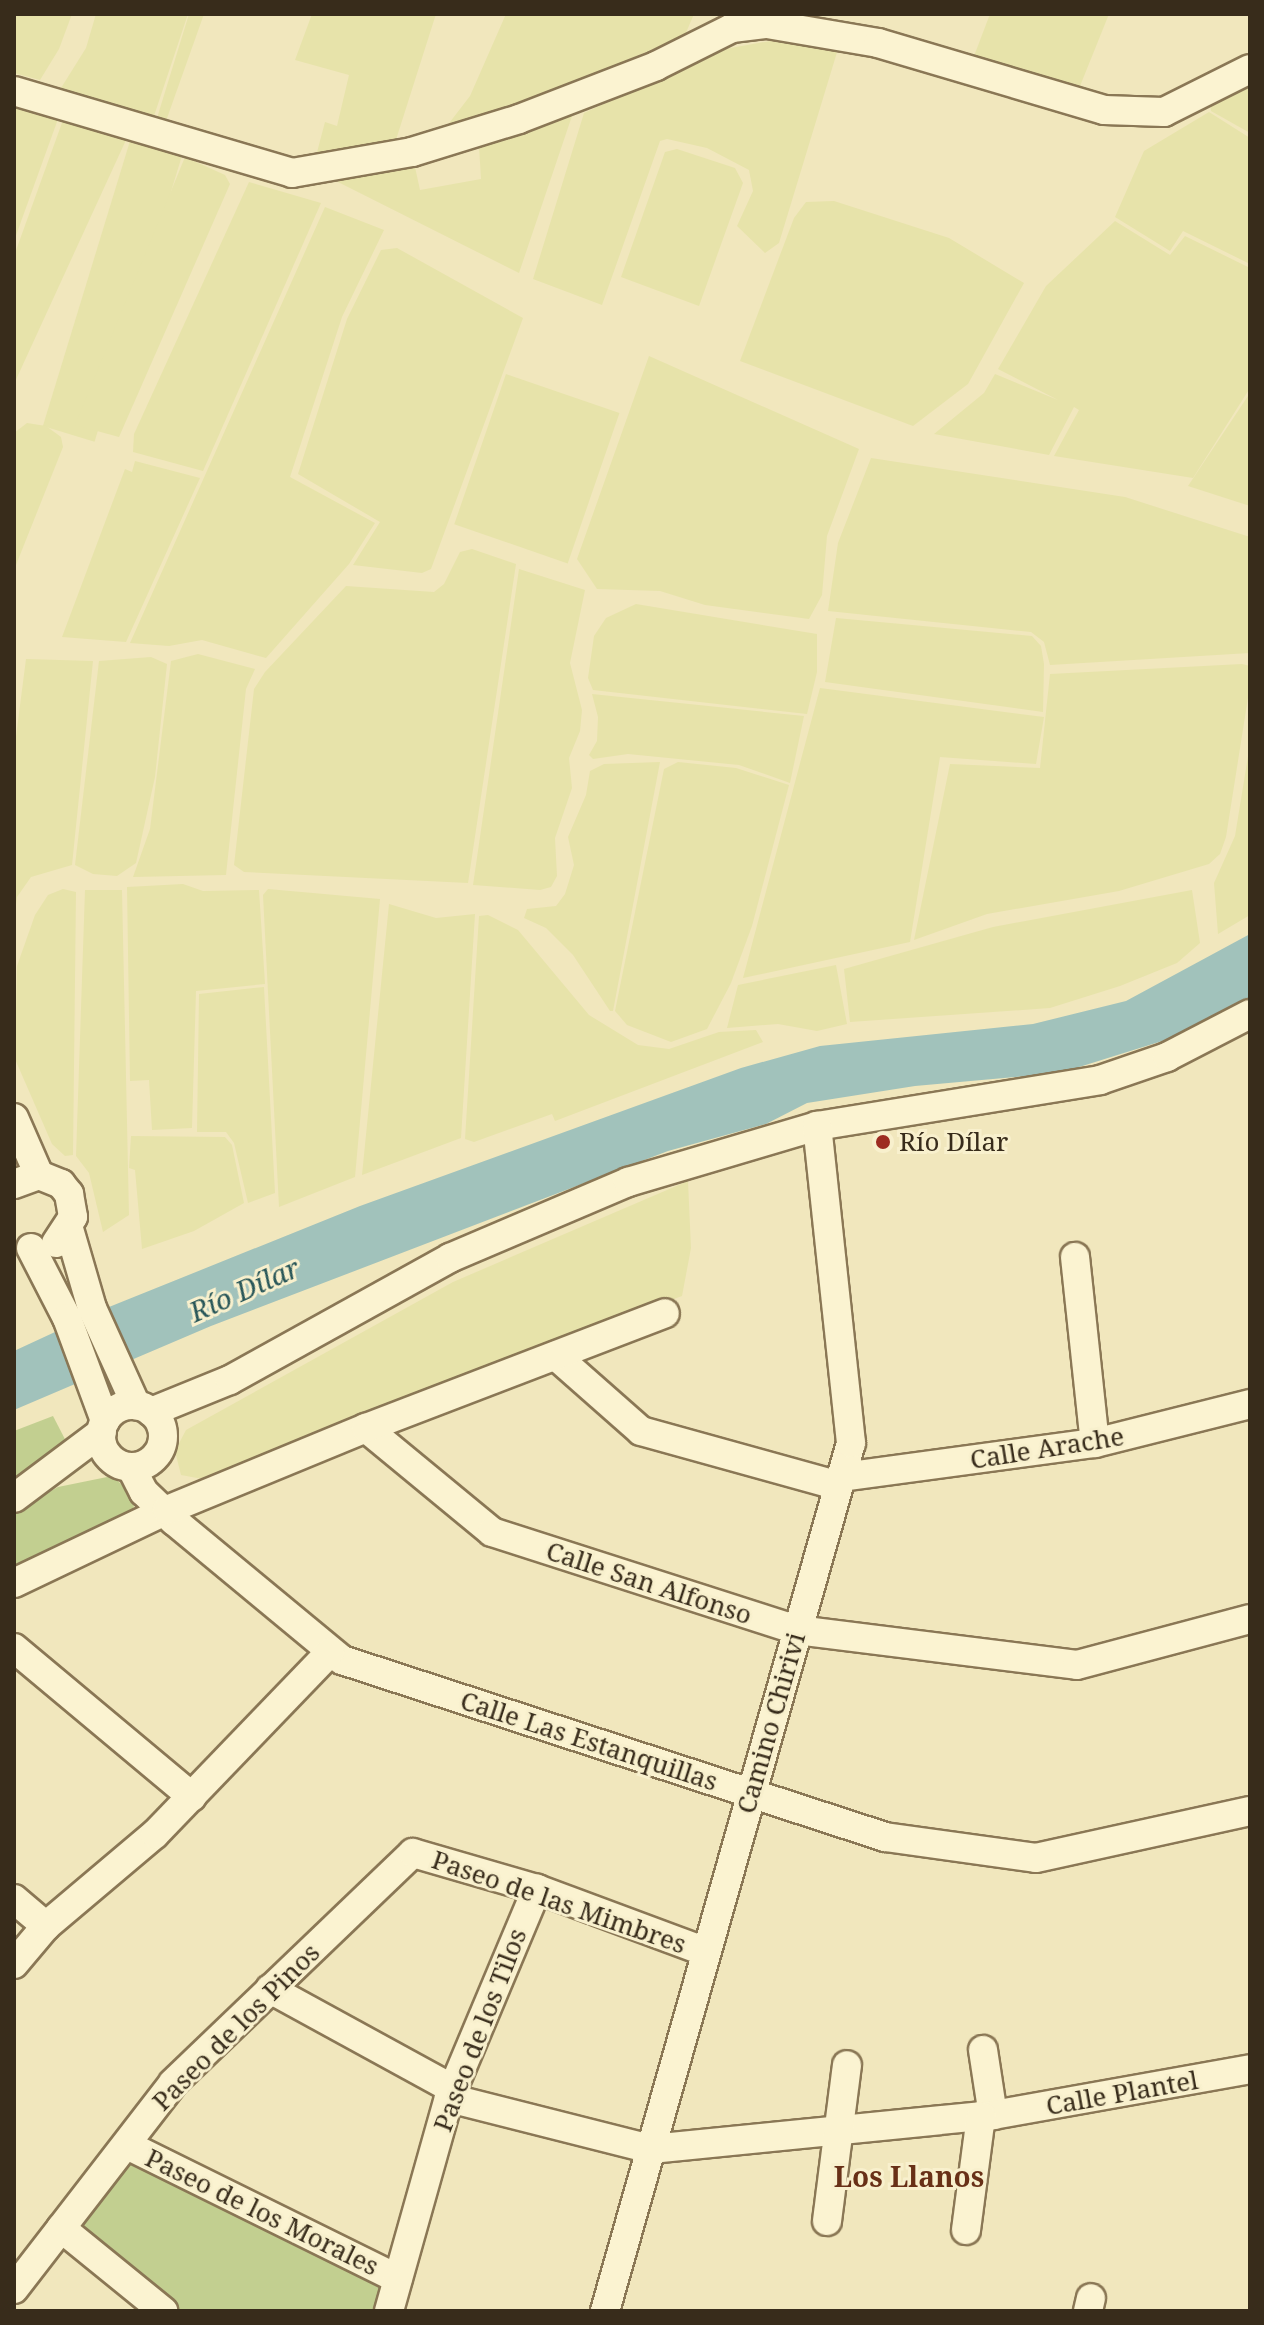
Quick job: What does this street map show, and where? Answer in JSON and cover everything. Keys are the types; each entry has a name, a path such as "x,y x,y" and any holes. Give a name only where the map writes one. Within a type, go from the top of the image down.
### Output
{"street":[{"path":"14,91 292,173 412,152 519,119 656,66 732,28 767,24 878,43 1104,110 1164,112 1250,69"},
{"path":"14,1498 49,1477 117,1409 143,1408 230,1380 437,1265 559,1208 710,1154 817,1126 1100,1080 1167,1057 1250,1014"},
{"path":"14,1118 26,1180 61,1184 69,1194 69,1229 80,1313 103,1372 104,1448 124,1465"},
{"name":"Camino Chirivi","path":"605,2311 851,1443 817,1126"},
{"path":"23,1244 53,1244 69,1229"},
{"path":"23,1244 80,1313"},
{"path":"1075,1257 1095,1443"},
{"path":"14,1583 167,1510 366,1428 665,1313"},
{"name":"Calle Arache","path":"556,1356 641,1431 840,1482 1095,1443 1250,1404"},
{"path":"103,1372 143,1408 160,1446 167,1510"},
{"path":"49,1477 124,1465 160,1446 230,1380"},
{"name":"Calle San Alfonso","path":"366,1428 492,1532 797,1630 1077,1665 1250,1619"},
{"name":"Calle Las Estanquillas","path":"124,1465 144,1492 330,1652 885,1837 1036,1858 1250,1811"},
{"path":"14,1648 192,1797"},
{"path":"14,1964 46,1926 192,1797 330,1652"},
{"name":"Paseo de las Mimbres","path":"413,1853 537,1889 706,1952"},
{"name":"Paseo de los Pinos","path":"14,2289 173,2083 413,1853"},
{"name":"Paseo de los Tilos","path":"389,2311 451,2094 537,1889"},
{"path":"14,1899 46,1926"},
{"path":"270,1989 451,2094 651,2149"},
{"path":"966,2230 987,2115 983,2050"},
{"path":"827,2221 847,2065"},
{"name":"Calle Plantel","path":"651,2149 987,2115 1250,2069"},
{"name":"Paseo de los Morales","path":"127,2145 398,2279"},
{"path":"61,2228 163,2311"}],"shaded area":[{"path":"14,14 72,14 59,49 40,80 14,73"},
{"path":"96,14 188,14 153,119 61,88 86,48"},
{"path":"189,14 204,14 166,121 157,118"},
{"path":"312,14 436,14 394,146 316,156 325,122 337,126 349,75 295,60"},
{"path":"506,14 694,14 685,35 497,117 440,135 470,96"},
{"path":"990,14 1109,14 1076,96 971,64"},
{"path":"770,41 838,49 779,243 765,253 737,226 753,191 749,170 707,148 667,139 660,141 602,305 533,279 584,113 725,49"},
{"path":"1250,78 1250,133 1211,111 1210,101"},
{"path":"14,105 58,119 14,241"},
{"path":"574,110 519,273 336,181 415,167 420,190 481,179 479,146"},
{"path":"1209,112 1250,138 1250,264 1183,231 1170,251 1115,217 1144,151"},
{"path":"63,120 126,140 14,384 14,256"},
{"path":"130,141 182,157 95,442 43,426"},
{"path":"677,149 735,168 743,183 699,306 621,277 665,152"},
{"path":"185,157 225,175 230,184 119,437 75,425"},
{"path":"249,182 321,203 203,471 133,452 134,434"},
{"path":"834,201 949,238 1024,283 968,384 913,426 740,361 794,218 806,202"},
{"path":"325,207 384,230 342,317 290,477 375,523 349,564 266,658 202,640 169,646 130,643"},
{"path":"1115,221 1170,255 1185,236 1250,268 1250,388 1193,478 1054,456 1079,410 1074,407 1049,455 934,434 984,393 995,374 1058,400 998,369 1046,286"},
{"path":"397,248 523,318 431,569 422,573 353,565 380,522 298,474 347,319 381,250"},
{"path":"649,356 859,449 827,536 822,595 809,619 705,605 660,591 597,589 577,559"},
{"path":"506,374 619,413 568,563 454,524"},
{"path":"1250,393 1250,506 1188,486"},
{"path":"27,423 46,426 61,437 63,447 14,570 14,433"},
{"path":"871,458 1125,497 1250,537 1250,653 1050,665 1044,642 1031,632 828,611 838,543"},
{"path":"135,461 200,478 126,642 62,637 125,469 132,472"},
{"path":"472,549 516,564 468,883 244,872 234,865 254,689 265,672 346,586 434,592 444,584 460,552"},
{"path":"519,569 585,590 570,663 582,710 580,731 569,758 572,788 555,838 557,876 551,887 540,890 473,885"},
{"path":"636,604 817,634 817,672 807,714 593,690 588,678 594,636 606,618"},
{"path":"836,618 1032,636 1041,646 1044,664 1043,712 825,682"},
{"path":"198,654 255,669 246,689 226,875 133,877 150,829 171,661"},
{"path":"151,657 167,664 155,777 136,863 117,876 93,874 75,865 99,661"},
{"path":"26,659 93,661 72,865 31,877 17,897 14,919 14,752"},
{"path":"1250,666 1250,685 1226,837 1220,854 1209,864 1119,891 987,914 914,940 950,764 1040,768 1050,674"},
{"path":"820,688 1044,717 1036,764 940,757 910,942 743,978"},
{"path":"592,694 804,716 790,783 739,765 628,754 593,759 589,755 597,741 598,717"},
{"path":"1250,744 1250,915 1218,934 1214,883 1235,836"},
{"path":"660,762 613,1011 610,1011 573,955 546,928 524,918 527,909 556,906 565,894 574,865 568,837 586,795 590,771 604,764"},
{"path":"678,762 736,768 789,785 752,926 731,983 707,1029 671,1042 627,1025 615,1011 664,769"},
{"path":"183,884 203,891 259,890 265,984 196,991 192,1128 152,1130 149,1080 130,1081 127,887"},
{"path":"63,889 76,892 73,1155 65,1156 52,1144 15,1059 17,966 35,915 48,895"},
{"path":"268,889 380,899 355,1177 279,1207 263,895"},
{"path":"85,890 122,890 129,1215 103,1232 89,1173 76,1156"},
{"path":"1192,890 1200,943 1177,963 1120,986 1050,1008 850,1022 844,969 993,927"},
{"path":"389,904 436,918 475,914 461,1138 362,1175"},
{"path":"488,915 518,930 589,1015 638,1045 669,1049 719,1032 756,1030 763,1042 555,1121 552,1114 474,1142 465,1139 479,916"},
{"path":"836,965 847,1024 817,1031 778,1024 727,1028 738,985"},
{"path":"264,987 275,1193 248,1203 234,1143 226,1132 197,1132 199,994"},
{"path":"131,1136 225,1137 232,1145 244,1203 194,1231 142,1249 135,1170 129,1168"},
{"path":"688,1181 691,1248 682,1296 360,1416 208,1480 181,1475 175,1451 186,1430 453,1282"}],"green space":[{"path":"53,1416 69,1447 14,1479 14,1431"},
{"path":"112,1476 135,1496 133,1512 14,1571 14,1512 58,1487"},
{"path":"130,2157 384,2288 378,2311 179,2311 78,2226"}],"water":[{"path":"1250,934 1250,997 1175,1037 1060,1073 915,1086 807,1103 766,1124 668,1151 211,1326 14,1410 14,1351 109,1307 360,1206 741,1068 820,1046 1033,1024 1126,1001"}],"place":[{"name":"Río Dílar","path":"883,1142"}],"district":[{"name":"Los Llanos","path":"909,2176"}]}
